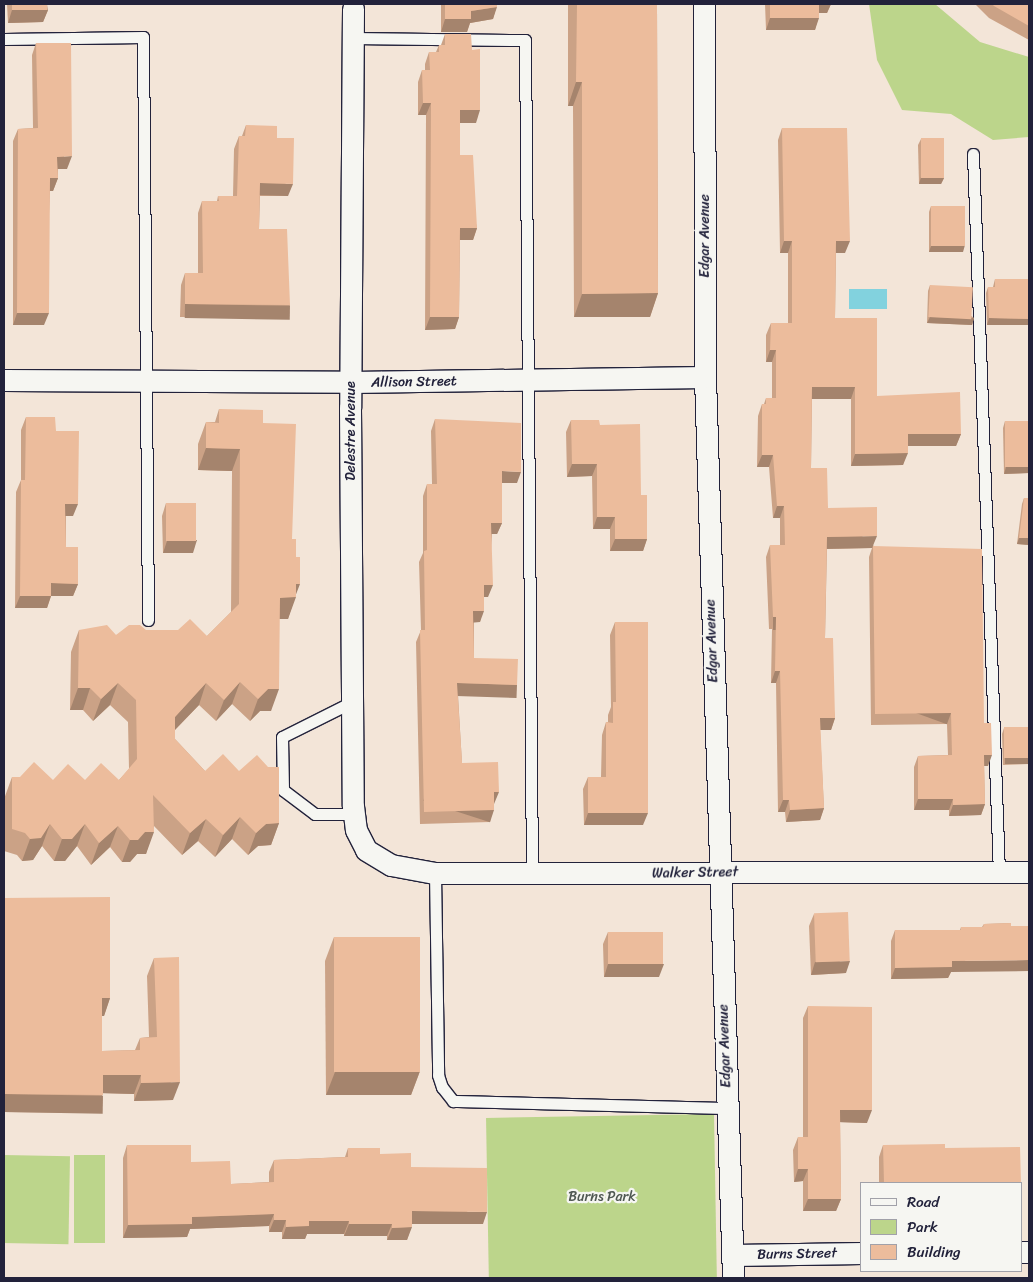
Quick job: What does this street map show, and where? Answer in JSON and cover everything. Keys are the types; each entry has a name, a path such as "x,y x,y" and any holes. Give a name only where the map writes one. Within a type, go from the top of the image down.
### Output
{"street":[{"name":"Edgar Avenue","path":"704,4 705,377 733,1278"},
{"name":"Delestre Avenue","path":"353,9 352,702 354,814 356,830 366,850"},
{"name":"Allison Street","path":"4,380 351,382 705,377"},
{"name":"Walker Street","path":"366,850 391,865 435,873 1029,872"},
{"name":"Burns Street","path":"733,1255 860,1253"}],"lane":[{"path":"4,39 143,37 148,620"},
{"path":"353,38 526,40 526,380 532,873"},
{"path":"973,154 999,872"},
{"path":"352,702 282,737 283,790 315,814 354,814"},
{"path":"435,873 438,1075 442,1087 453,1101 728,1108"}],"green space":[{"path":"869,4 935,4 980,42 1029,57 1029,137 993,140 951,114 902,110 877,60"},
{"name":"Burns Park","path":"714,1114 717,1278 489,1278 486,1118"},
{"path":"4,1155 70,1156 68,1244 4,1243"},
{"path":"74,1155 105,1155 105,1243 74,1243"}],"water":[{"path":"849,289 887,289 887,309 849,309"}],"building":[{"path":"12,4 47,4 47,10 12,10"},
{"path":"445,4 497,4 497,7 471,11 471,19 445,19"},
{"path":"577,4 657,4 658,293 582,294 582,82 576,82"},
{"path":"770,4 819,4 819,18 770,18"},
{"path":"992,4 1029,4 1029,26 994,6"},
{"path":"445,34 471,34 472,50 480,49 480,110 460,110 460,155 473,155 477,228 460,228 459,317 430,317 431,103 423,103 422,70 430,70 429,52 439,52 439,45 445,45"},
{"path":"36,43 71,43 72,156 57,157 58,178 50,178 49,313 17,313 18,129 38,128"},
{"path":"246,125 277,126 277,138 294,138 293,184 260,183 259,229 287,229 290,305 185,304 185,273 203,273 202,201 219,201 218,196 237,196 239,136 245,136"},
{"path":"782,128 847,128 850,241 836,241 835,318 877,318 877,396 960,392 961,434 908,434 908,453 855,454 855,387 812,387 811,468 827,468 828,508 877,507 877,536 827,537 825,638 833,638 835,718 820,718 824,808 790,810 789,800 783,800 780,671 775,671 776,617 773,617 770,545 785,545 784,506 777,506 773,455 762,455 762,404 766,404 766,398 776,398 776,350 770,350 771,323 792,323 792,241 784,241"},
{"path":"921,138 944,138 944,178 921,178"},
{"path":"931,206 965,206 965,246 931,246"},
{"path":"995,279 1029,279 1029,319 989,318 988,287 995,287"},
{"path":"930,285 973,287 971,319 928,317"},
{"path":"219,409 263,410 263,423 296,424 292,539 296,539 296,557 300,557 300,584 296,584 296,597 280,598 279,689 268,689 258,699 240,682 224,700 206,683 175,717 175,739 205,771 223,754 239,771 257,755 268,767 279,767 279,823 266,824 256,833 240,817 223,835 206,819 190,833 153,795 154,832 145,832 138,840 130,840 118,826 99,843 85,824 72,839 62,839 50,824 41,838 30,839 25,833 12,829 12,777 20,777 34,762 53,780 68,764 85,780 101,763 119,780 137,759 136,700 118,683 101,699 90,688 78,688 79,630 107,625 116,635 129,625 140,625 146,630 178,630 190,619 207,636 239,604 240,449 206,448 206,422 219,423"},
{"path":"26,417 55,417 56,431 79,431 78,504 65,504 66,547 78,547 78,584 51,583 51,596 20,596 21,480 25,480"},
{"path":"435,419 521,423 521,472 502,471 502,523 491,523 493,585 484,585 484,611 473,611 474,658 518,659 517,685 457,683 462,763 498,762 499,792 494,792 494,810 424,812 420,630 425,630 424,551 427,550 427,484 437,484"},
{"path":"571,420 599,420 600,425 640,424 641,495 647,495 647,539 615,539 615,517 597,517 597,464 572,464"},
{"path":"1005,421 1029,421 1029,467 1005,467"},
{"path":"1024,498 1029,498 1029,538 1019,538"},
{"path":"166,503 196,503 196,541 166,541"},
{"path":"873,546 982,549 984,723 991,723 992,755 984,755 985,804 953,805 953,799 918,799 918,756 952,755 951,713 875,714"},
{"path":"615,622 648,622 648,813 588,813 588,777 606,777 606,722 613,723 613,702 616,702"},
{"path":"1004,727 1029,727 1029,758 1004,758"},
{"path":"110,897 110,998 102,998 102,1051 140,1050 140,1038 157,1037 154,958 179,957 180,1082 141,1083 141,1075 103,1075 103,1095 4,1094 4,898"},
{"path":"848,912 850,961 816,962 814,913"},
{"path":"1011,923 1011,926 1029,926 1029,960 952,961 952,967 895,968 895,930 961,930 961,927 983,927 984,924"},
{"path":"608,932 663,932 663,964 608,964"},
{"path":"334,937 420,937 420,1072 334,1072"},
{"path":"808,1006 872,1007 872,1110 840,1110 841,1199 808,1199 808,1169 798,1169 798,1137 808,1137"},
{"path":"945,1144 945,1148 1020,1147 1021,1182 884,1182 883,1145"},
{"path":"127,1145 191,1145 191,1162 230,1161 231,1184 274,1182 274,1160 348,1157 348,1148 380,1148 380,1154 411,1153 411,1167 487,1168 487,1212 412,1211 412,1227 392,1228 392,1224 349,1224 349,1221 309,1221 309,1226 286,1227 286,1220 274,1220 274,1214 192,1217 192,1224 128,1225"}]}
